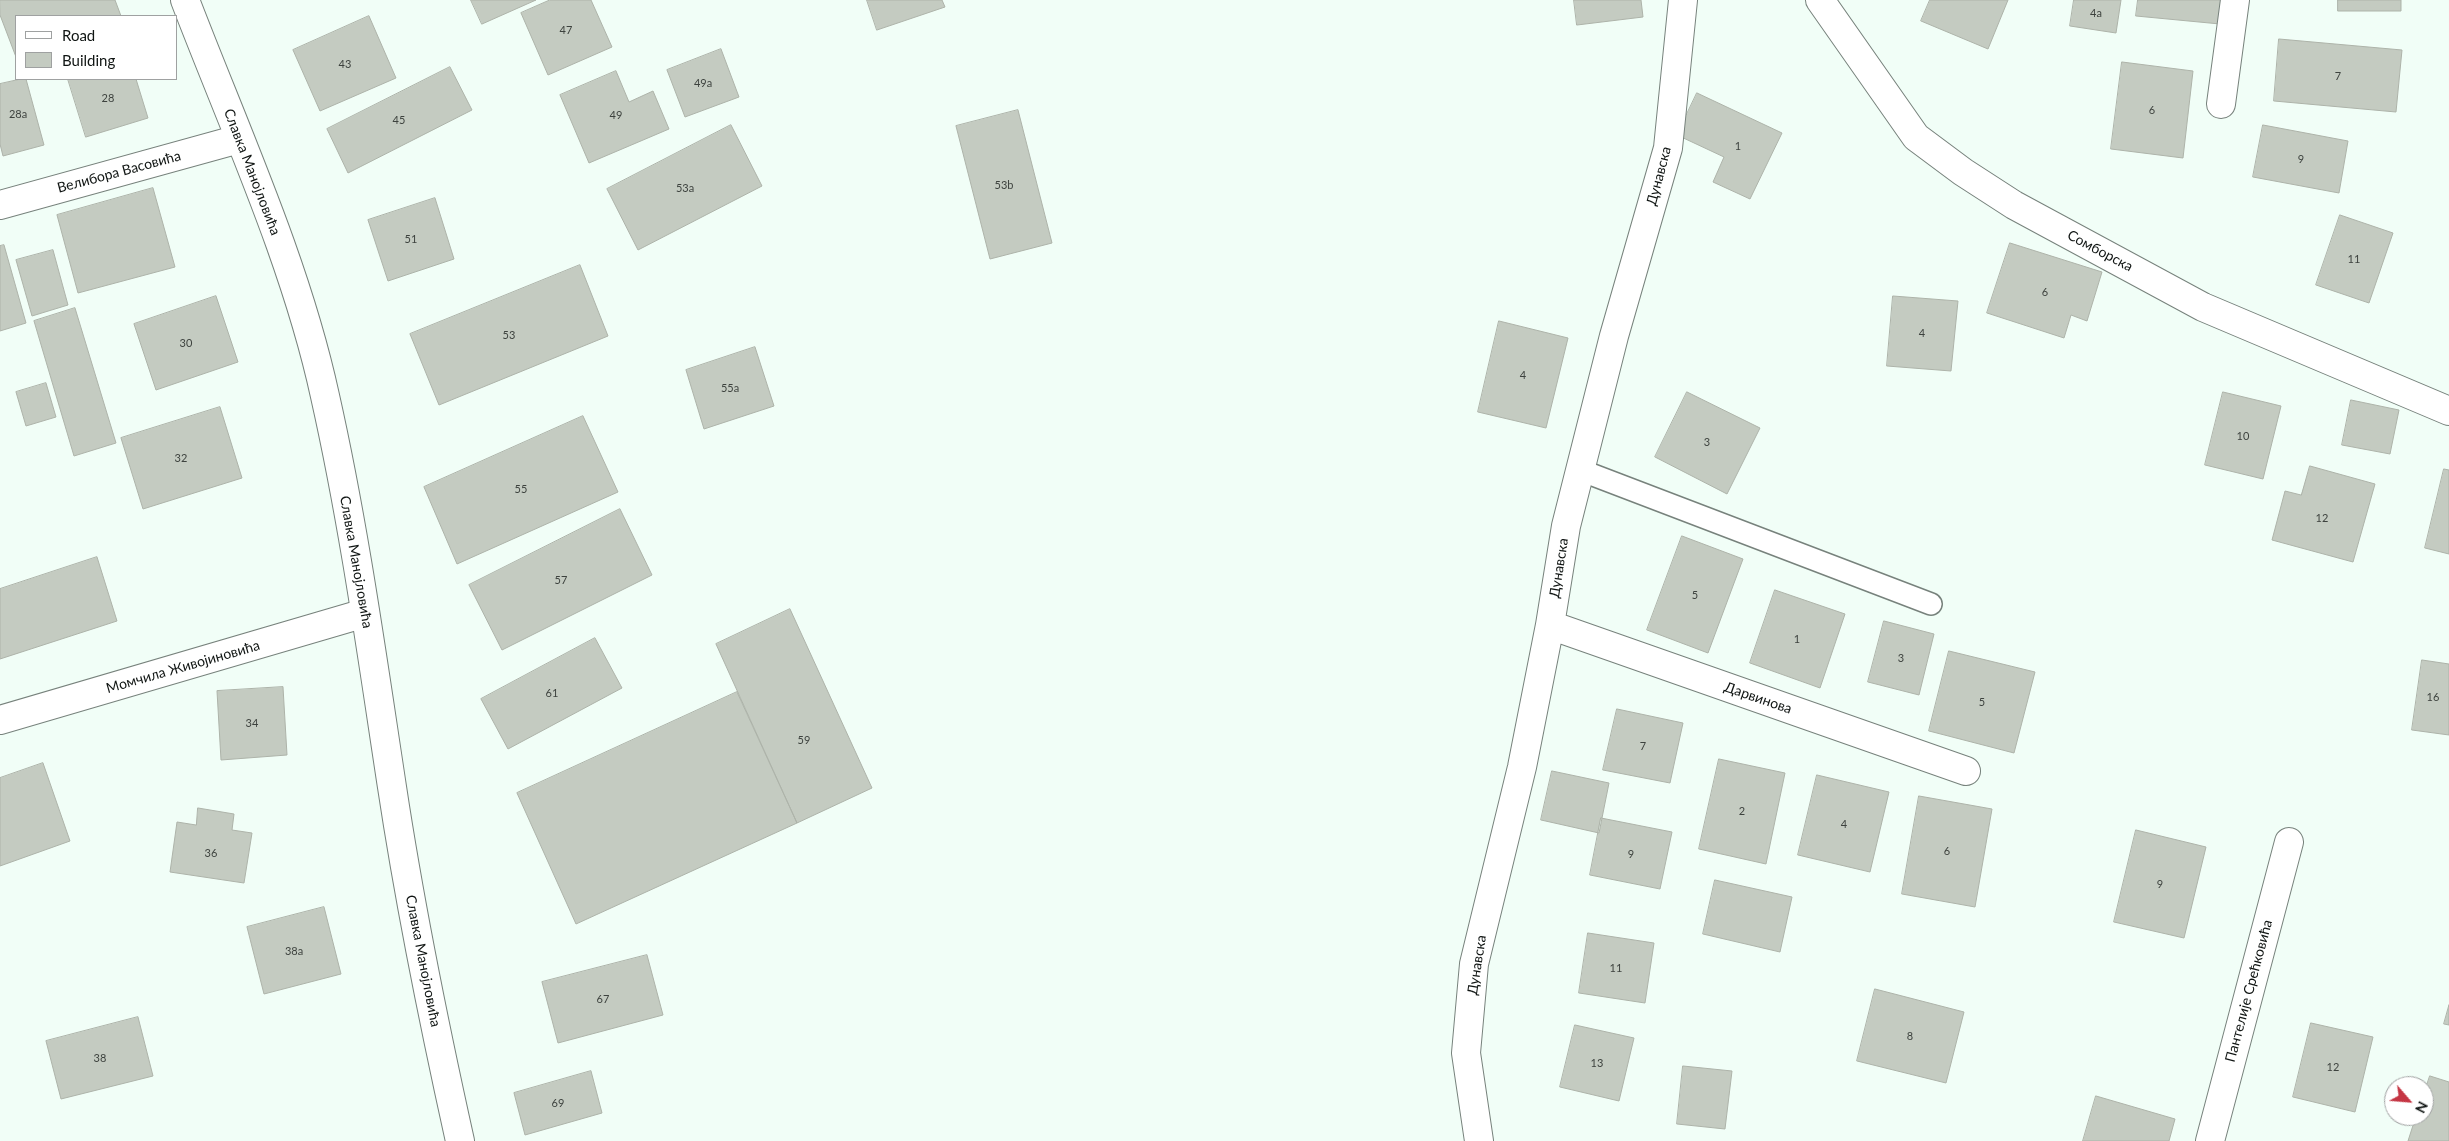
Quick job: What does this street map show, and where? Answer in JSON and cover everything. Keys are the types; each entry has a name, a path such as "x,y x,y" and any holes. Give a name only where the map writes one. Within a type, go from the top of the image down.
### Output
{"street":[{"name":"Славка Манојловића","path":"185,0 284,255 313,346 338,460 365,613 411,901 460,1141"},
{"name":"Дунавска","path":"1479,1141 1466,1053 1474,964 1522,767 1550,625 1566,526 1614,336 1668,148 1683,0"},
{"name":"Сомборска","path":"1820,0 1916,137 1963,172 2014,205 2203,307 2449,411"},
{"path":"2221,104 2235,0"},
{"name":"Велибора Васовића","path":"0,205 239,139"},
{"name":"Момчила Живојиновића","path":"0,720 365,613"},
{"name":"Дарвинова","path":"1550,625 1966,771"},
{"name":"Пантелије Срећковића","path":"2210,1141 2289,842"}],"lane":[{"path":"1580,470 1931,604"}],"building":[{"path":"0,0 115,0 121,15 15,15 15,54 0,15"},
{"path":"471,0 536,0 482,24"},
{"path":"550,0 591,0 612,47 548,75 521,13"},
{"path":"867,0 942,0 945,7 877,30"},
{"path":"1574,0 1641,0 1643,17 1577,25"},
{"path":"1930,0 2008,0 1988,49 1921,21"},
{"path":"2074,0 2121,0 2116,33 2070,26"},
{"path":"2138,0 2222,0 2220,24 2136,16"},
{"path":"2338,0 2401,0 2401,11 2338,11"},
{"path":"369,16 396,78 320,111 293,50"},
{"path":"2279,39 2402,50 2396,112 2274,101"},
{"path":"721,49 739,97 685,117 667,70"},
{"path":"2122,62 2193,71 2183,158 2111,149"},
{"path":"450,67 472,110 348,173 327,129"},
{"path":"616,71 629,102 653,91 669,129 589,163 560,95"},
{"path":"26,80 44,145 3,156 0,144 0,84"},
{"path":"68,80 136,80 148,118 86,137"},
{"path":"1697,93 1782,133 1750,199 1713,182 1724,157 1677,135"},
{"path":"1018,110 1052,243 990,259 956,126"},
{"path":"731,125 762,186 638,250 607,189"},
{"path":"2263,125 2348,141 2339,193 2253,177"},
{"path":"153,188 175,267 78,293 57,215"},
{"path":"435,198 454,259 388,281 368,220"},
{"path":"2340,215 2393,233 2369,303 2316,285"},
{"path":"2010,243 2102,272 2087,321 2071,315 2064,338 1987,313"},
{"path":"4,245 26,323 0,331 0,246"},
{"path":"53,250 68,305 32,316 16,260"},
{"path":"580,265 608,336 439,405 410,334"},
{"path":"216,296 238,362 156,390 134,324"},
{"path":"1893,296 1958,301 1951,371 1887,366"},
{"path":"75,308 116,443 74,456 34,321"},
{"path":"1499,321 1568,338 1546,428 1478,412"},
{"path":"755,347 774,406 704,429 686,370"},
{"path":"46,383 56,417 26,426 16,392"},
{"path":"1687,392 1760,428 1727,494 1655,457"},
{"path":"2223,392 2281,406 2263,479 2205,465"},
{"path":"2351,400 2399,410 2390,454 2342,445"},
{"path":"220,407 242,478 143,509 121,438"},
{"path":"583,416 618,492 457,564 424,487"},
{"path":"2310,466 2375,484 2353,562 2272,540 2285,491 2301,495"},
{"path":"2444,469 2449,470 2449,554 2425,548"},
{"path":"620,509 652,575 502,650 469,585"},
{"path":"1682,536 1743,559 1708,653 1647,630"},
{"path":"97,557 117,621 0,659 0,589"},
{"path":"1775,590 1845,614 1820,688 1750,663"},
{"path":"790,609 872,788 797,823 716,644"},
{"path":"1884,621 1934,634 1919,695 1868,682"},
{"path":"595,638 622,688 508,749 481,699"},
{"path":"1949,651 2035,672 2014,753 1929,731"},
{"path":"2422,660 2449,664 2449,735 2412,730"},
{"path":"283,687 287,755 221,760 217,691"},
{"path":"737,692 797,823 576,924 517,793"},
{"path":"1617,709 1683,723 1670,783 1603,770"},
{"path":"1719,759 1785,773 1766,864 1699,849"},
{"path":"43,763 70,841 0,866 0,778"},
{"path":"1552,771 1609,783 1599,833 1541,820"},
{"path":"1817,775 1889,792 1870,872 1798,855"},
{"path":"1919,796 1992,809 1975,907 1902,894"},
{"path":"198,808 234,814 232,830 252,833 244,883 170,872 177,822 196,825"},
{"path":"1601,818 1672,832 1660,889 1590,875"},
{"path":"2136,830 2206,847 2184,938 2114,922"},
{"path":"1715,880 1792,897 1780,952 1703,934"},
{"path":"324,907 341,974 264,994 247,927"},
{"path":"1588,933 1654,943 1645,1003 1579,993"},
{"path":"647,955 663,1015 558,1043 542,982"},
{"path":"1875,989 1964,1012 1946,1083 1857,1061"},
{"path":"2449,1005 2449,1025 2444,1024"},
{"path":"138,1017 153,1076 61,1099 46,1041"},
{"path":"2311,1023 2373,1037 2355,1112 2293,1097"},
{"path":"1575,1025 1634,1038 1619,1101 1560,1087"},
{"path":"1683,1066 1732,1071 1725,1129 1677,1124"},
{"path":"591,1071 602,1113 525,1135 514,1093"},
{"path":"2434,1077 2449,1082 2449,1141 2408,1141 2413,1126 2434,1126"},
{"path":"2096,1096 2175,1119 2169,1141 2083,1141"}]}
